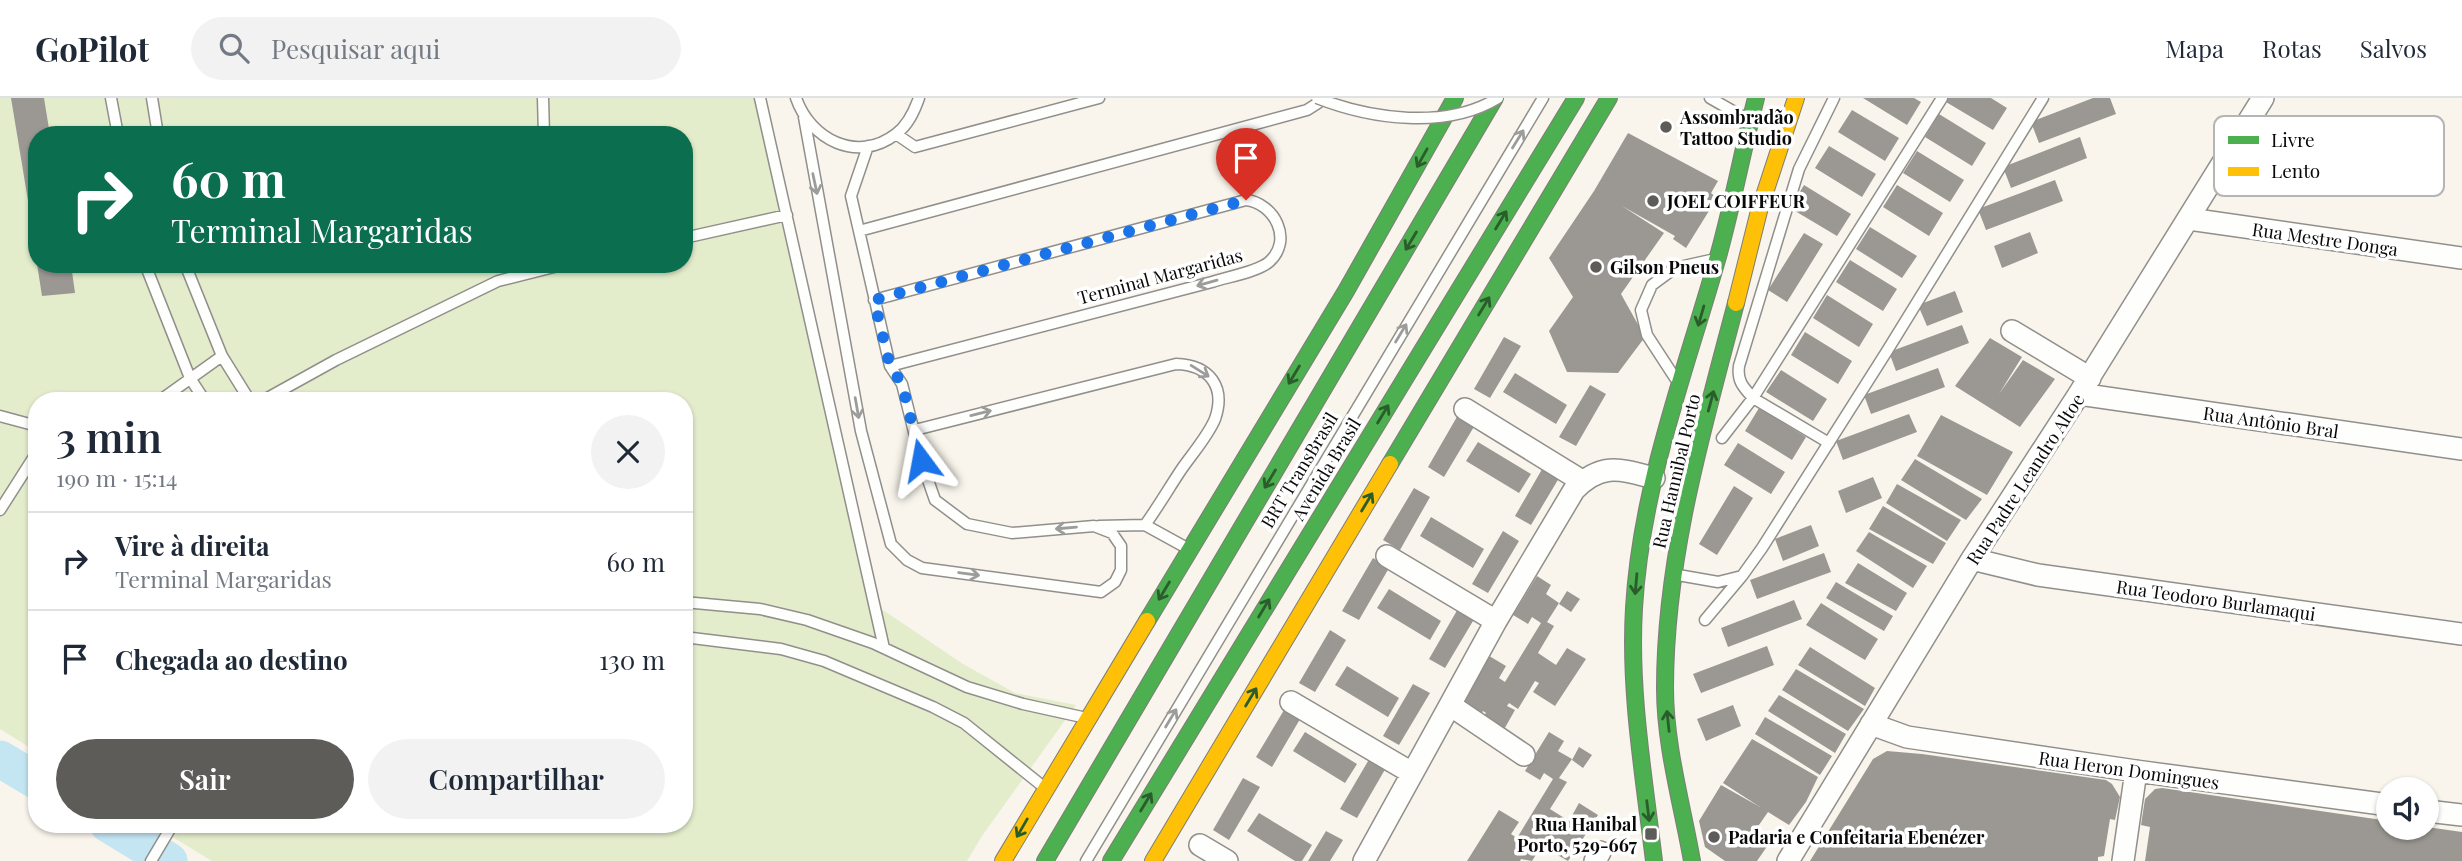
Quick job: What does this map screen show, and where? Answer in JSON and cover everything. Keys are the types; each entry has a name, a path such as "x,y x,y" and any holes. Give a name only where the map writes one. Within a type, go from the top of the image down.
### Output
{"main road":[{"path":"1003,861 1086,718 1385,225 1455,98"},
{"path":"1045,861 1498,98"},
{"name":"Avenida Brasil","path":"1111,861 1576,98"},
{"path":"1554,188 1585,98"},
{"path":"1153,861 1609,98"},
{"name":"Rua Hannibal Porto","path":"1654,861 1633,660 1639,557 1654,478 1717,258 1756,98"},
{"name":"Rua Hannibal Porto","path":"1692,861 1667,724 1667,629 1673,573 1686,498 1759,211 1796,98"},
{"path":"1750,121 1772,130 1777,138 1759,211"},
{"path":"1295,438 1340,300"}],"street":[{"name":"Rua Padre Leandro Altoe","path":"2252,116 2263,98"},
{"name":"Rua Padre Leandro Altoe","path":"1788,861 1972,559 2214,178"},
{"name":"Rua Mestre Donga","path":"2189,219 2462,258"},
{"path":"2012,331 2084,386"},
{"name":"Rua Antônio Bral","path":"2084,386 2462,449"},
{"path":"1465,409 1582,481"},
{"path":"1364,861 1496,621 1574,490 1591,475 1614,470 1654,478"},
{"path":"1387,556 1496,621"},
{"name":"Rua Teodoro Burlamaqui","path":"1972,559 2038,575 2462,634"},
{"path":"1291,702 1412,773"},
{"path":"1450,705 1524,755"},
{"name":"Rua Heron Domingues","path":"1871,724 1907,737 2376,803"},
{"path":"2123,861 2136,771"},
{"path":"2439,812 2462,815"},
{"path":"1200,845 1227,861"}],"lane":[{"path":"111,98 116,126"},
{"path":"152,98 157,126"},
{"path":"543,98 544,126"},
{"path":"760,98 884,648"},
{"path":"796,98 804,117 810,163 837,287 861,431 891,544 922,568 1101,592 1115,582 1121,570 1121,546 1112,533 1094,526"},
{"path":"804,117 816,131 831,141 849,146 868,146 896,134 911,117 919,98"},
{"path":"896,134 915,147 1099,98"},
{"path":"859,231 1307,110 1318,103 1319,98 1360,110 1418,118 1448,116 1474,109 1498,98"},
{"path":"1479,147 1498,98"},
{"name":"BRT TransBrasil","path":"1086,861 1543,98"},
{"path":"1710,98 1750,121"},
{"path":"1829,443 1754,398 1738,377 1739,366 1799,169 1834,98"},
{"path":"1722,438 1754,398 1942,98"},
{"path":"1705,620 1742,576 1829,443 2043,98"},
{"path":"868,146 851,196 890,366 902,384 921,460 935,500 967,524 1012,533 1145,525 1189,549"},
{"name":"Terminal Margaridas","path":"874,300 1246,200 1257,201 1265,206 1280,228 1279,250 1271,261 1261,267 890,366"},
{"path":"693,236 787,215"},
{"path":"1680,386 1647,334 1641,310 1653,285 1675,268 1717,258"},
{"path":"149,273 190,378 199,392"},
{"path":"189,273 222,356 244,392"},
{"path":"278,392 337,360 498,281 525,273"},
{"path":"171,392 222,356"},
{"path":"915,430 1176,364 1201,369 1213,380 1220,395 1214,420 1145,525"},
{"path":"0,416 28,424"},
{"path":"0,510 28,466"},
{"path":"1673,573 1718,582 1742,576"},
{"path":"693,603 760,609 807,620 884,648 967,687 1023,704 1086,718"},
{"path":"693,638 781,649 824,661 933,707 964,723 1045,789"},
{"path":"151,861 168,833"}],"green space":[{"path":"0,98 764,98 880,608 963,664 1015,693 1076,705 967,861 212,861 166,833 693,833 693,392 28,392 28,746 0,729"}],"building":[{"path":"11,98 44,98 49,126 28,126 28,201"},
{"path":"1863,98 1914,98 1921,102 1907,125"},
{"path":"1948,98 1991,98 2007,108 1993,130 1946,102"},
{"path":"2093,98 2110,98 2116,114 2039,143 2031,122"},
{"path":"1852,110 1899,138 1885,161 1838,132"},
{"path":"1939,114 1986,143 1972,166 1925,137"},
{"path":"1628,133 1718,181 1711,193 1717,198 1686,248 1673,239 1675,236 1622,206 1664,233 1621,294 1645,337 1618,373 1567,372 1549,331 1573,297 1549,258 1594,191"},
{"path":"2080,137 2087,158 2011,188 2003,167"},
{"path":"1829,146 1876,174 1862,197 1815,168"},
{"path":"1917,151 1964,180 1950,202 1903,173"},
{"path":"2055,180 2063,201 1986,230 1978,209"},
{"path":"1804,185 1851,214 1837,236 1790,208"},
{"path":"1897,185 1943,213 1929,236 1883,207"},
{"path":"1870,227 1917,256 1902,278 1856,249"},
{"path":"2030,232 2038,253 2002,268 1994,246"},
{"path":"1804,233 1823,244 1787,302 1768,290"},
{"path":"1850,260 1897,289 1883,311 1836,282"},
{"path":"38,273 72,273 75,293 42,296"},
{"path":"1955,291 1963,312 1927,326 1918,305"},
{"path":"1827,295 1873,324 1859,347 1813,318"},
{"path":"1962,325 1969,343 1896,371 1889,352"},
{"path":"1805,332 1852,361 1838,384 1791,355"},
{"path":"1504,337 1521,346 1490,398 1474,389"},
{"path":"1990,338 2022,357 1999,394 2023,360 2055,379 2020,427 1955,386"},
{"path":"1938,368 1945,387 1871,414 1864,395"},
{"path":"1781,370 1827,399 1813,421 1766,392"},
{"path":"1515,373 1567,405 1556,424 1503,392"},
{"path":"1590,385 1606,394 1576,446 1559,437"},
{"path":"1759,408 1806,437 1792,460 1745,431"},
{"path":"1909,414 1917,432 1843,460 1836,441"},
{"path":"1458,415 1475,425 1444,477 1428,467"},
{"path":"1941,415 2013,452 1987,495 1917,456"},
{"path":"1478,442 1531,474 1519,493 1466,461"},
{"path":"1738,443 1785,472 1771,494 1724,465"},
{"path":"1915,459 1982,499 1966,520 1901,480"},
{"path":"1545,464 1562,473 1531,525 1515,516"},
{"path":"1873,477 1882,498 1846,513 1838,491"},
{"path":"1897,484 1961,520 1947,541 1886,503"},
{"path":"1734,486 1753,498 1717,555 1699,544"},
{"path":"1414,488 1430,497 1400,550 1383,540"},
{"path":"1883,506 1946,543 1933,564 1869,529"},
{"path":"1431,517 1484,549 1473,568 1420,536"},
{"path":"1811,525 1819,546 1783,561 1775,539"},
{"path":"1503,531 1519,541 1488,593 1472,584"},
{"path":"1869,532 1927,566 1913,588 1856,551"},
{"path":"1824,553 1831,572 1757,599 1750,580"},
{"path":"1373,558 1389,568 1359,620 1342,611"},
{"path":"1858,563 1907,593 1896,611 1845,583"},
{"path":"1537,576 1551,585 1546,594 1559,603 1547,622 1554,626 1538,653 1556,665 1567,648 1586,659 1555,706 1533,692 1539,683 1535,681 1518,709 1509,703 1507,706 1515,710 1502,733 1481,721 1486,713 1483,711 1478,718 1455,705 1486,654 1506,666 1499,678 1505,682 1541,623 1532,617 1528,624 1513,615"},
{"path":"1836,582 1893,616 1884,631 1826,598"},
{"path":"1389,589 1441,621 1430,640 1377,608"},
{"path":"1567,591 1580,599 1571,612 1559,604"},
{"path":"1794,600 1802,619 1728,647 1721,628"},
{"path":"1821,603 1878,639 1865,660 1806,625"},
{"path":"1459,607 1476,616 1445,668 1429,659"},
{"path":"1330,630 1346,640 1315,692 1299,683"},
{"path":"1767,646 1774,665 1701,693 1693,674"},
{"path":"1810,647 1875,688 1865,706 1798,665"},
{"path":"1347,666 1399,698 1388,717 1335,685"},
{"path":"1796,669 1864,709 1848,731 1782,690"},
{"path":"1413,684 1430,693 1399,745 1383,736"},
{"path":"1779,695 1846,734 1835,753 1768,711"},
{"path":"1287,705 1303,714 1272,767 1256,757"},
{"path":"1733,705 1741,726 1706,741 1697,719"},
{"path":"1765,717 1832,756 1820,775 1755,734"},
{"path":"1305,732 1357,764 1345,783 1293,751"},
{"path":"1549,732 1564,741 1558,751 1572,759 1559,778 1567,782 1550,809 1569,821 1579,803 1598,815 1568,861 1545,848 1551,839 1547,837 1532,861 1467,861 1499,810 1519,822 1511,834 1517,838 1553,779 1544,773 1540,780 1525,771"},
{"path":"1752,739 1818,777 1806,802 1789,825 1768,812 1752,835 1768,845 1757,861 1725,861 1705,847 1699,821 1721,785 1760,807 1723,783"},
{"path":"1579,747 1592,755 1583,768 1572,760"},
{"path":"1887,751 2106,780 2120,797 2115,820 2110,819 2104,856 2098,857 2098,861 1810,861 1873,759"},
{"path":"1371,756 1387,766 1357,818 1340,809"},
{"path":"1243,778 1260,787 1229,840 1213,830"},
{"path":"2155,789 2376,819 2376,840 2439,840 2439,829 2462,832 2462,861 2145,861 2150,827 2141,825 2145,799"},
{"path":"1259,813 1312,845 1302,861 1295,861 1247,831"},
{"path":"1326,831 1343,840 1330,861 1308,861"}],"waterway":[{"path":"0,759 28,776"},
{"path":"123,833 169,861"}],"traffic: fast":[{"path":"1147,621 1346,291 1455,98"},
{"path":"1045,861 1495,98"},
{"path":"1111,861 1576,98"},
{"path":"1390,464 1609,98"},
{"path":"1654,861 1638,734 1634,671 1634,608 1638,562 1655,472 1719,253 1756,98"},
{"path":"1692,861 1668,731 1665,688 1667,639 1671,590 1688,493 1736,303"}],"traffic: slow":[{"path":"1736,303 1759,211 1796,98"},
{"path":"1153,861 1390,464"},
{"path":"1003,861 1147,621"}],"place":[{"name":"Assombradão Tattoo Studio","path":"1666,127"},
{"name":"JOEL COIFFEUR","path":"1653,201"},
{"name":"Gilson Pneus","path":"1596,267"},
{"name":"Rua Hanibal Porto, 529-667","path":"1651,834"},
{"name":"Padaria e Confeitaria Ebenézer","path":"1714,837"}],"route":[{"path":"921,460 902,384 890,366 874,300 1246,200"}]}
